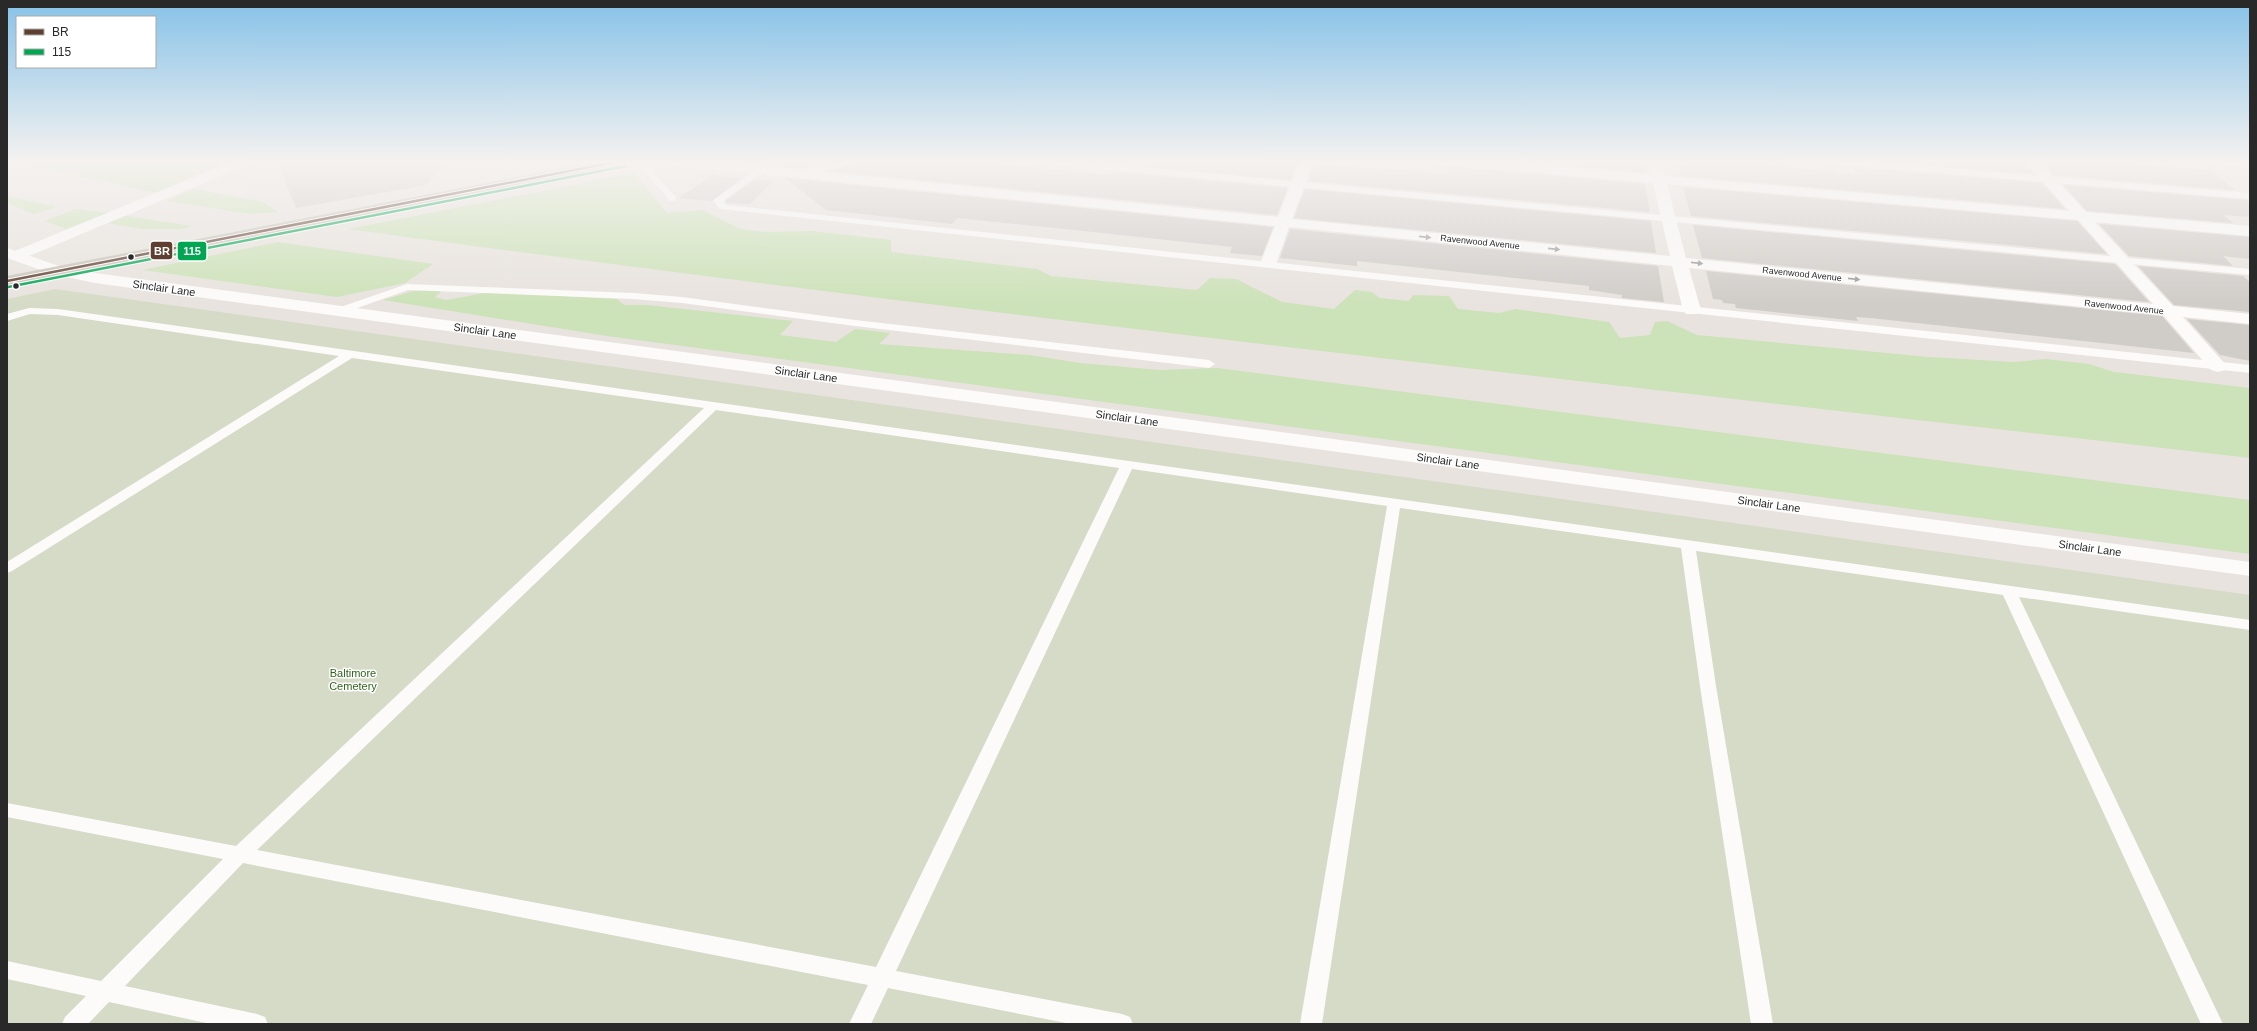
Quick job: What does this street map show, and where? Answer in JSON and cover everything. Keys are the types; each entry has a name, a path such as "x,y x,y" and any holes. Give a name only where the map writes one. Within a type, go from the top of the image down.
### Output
{"main road":[{"path":"7,281 379,208"}],"street":[{"path":"11,255 127,208"},
{"name":"Ravenwood Avenue","path":"1135,208 1678,261 2250,320"},
{"path":"1268,264 1289,208"},
{"path":"1665,208 1692,310"},
{"path":"1992,208 2250,231"},
{"path":"2075,208 2166,311 2218,366"},
{"name":"Sinclair Lane","path":"11,255 58,271 95,278 2250,569"}],"lane":[{"path":"734,208 2250,369"},
{"path":"1565,208 2250,272"},
{"path":"339,311 407,287 634,296 682,300 855,323 1208,364"},
{"path":"7,318 29,311 41,310 2250,625"},
{"path":"7,568 350,354"},
{"path":"73,1024 240,854 713,406"},
{"path":"860,1024 1127,465"},
{"path":"1311,1024 1394,503"},
{"path":"1688,545 1708,686 1762,1024"},
{"path":"2009,591 2212,1024"},
{"path":"7,810 1122,1024"},
{"path":"7,970 257,1024"}],"green space":[{"path":"20,208 53,208 34,214"},
{"path":"212,208 272,208 278,212 250,214"},
{"path":"455,208 663,208 667,213 703,210 740,229 767,232 812,231 891,240 891,252 1037,269 1051,276 1197,290 1210,278 1236,279 1282,302 1334,309 1355,290 1372,292 1380,298 1409,301 1413,295 1449,296 1458,309 1499,313 1515,309 1609,322 1620,338 1650,335 1655,322 1667,321 1697,335 1929,357 2014,362 2046,359 2089,364 2114,372 2250,388 2250,458 1061,320 585,261 348,229"},
{"path":"76,209 111,213 66,229 45,221"},
{"path":"120,215 192,226 183,229 142,229 108,223 75,237 85,229"},
{"path":"278,242 433,264 405,283 337,297 142,270"},
{"name":"Baltimore Cemetery","path":"55,289 2250,595 2250,1024 7,1024 7,299"},
{"path":"443,290 435,297 446,300 490,292 617,299 624,305 646,305 793,321 780,335 836,342 855,329 890,333 879,344 1030,355 1080,363 1159,370 1217,368 2250,500 2250,554 607,336 383,300 413,291"}],"building":[{"path":"824,208 1085,208 1273,227 1262,256 1230,253 1232,247 1084,231 957,218 952,224 826,210"},
{"path":"1207,208 1280,208 1277,215"},
{"path":"1298,208 1512,208 1651,221 1656,253 1294,218"},
{"path":"1607,208 1649,208 1650,212"},
{"path":"1689,208 1928,208 2077,221 2107,254 1691,216"},
{"path":"2084,208 2250,208 2250,217 2223,215 2233,223 2087,211"},
{"path":"2099,224 2249,237 2250,259 2223,256 2233,266 2129,256"},
{"path":"1693,225 2115,264 2149,302 1702,258"},
{"path":"1290,229 1658,266 1664,302 1622,298 1622,295 1589,290 1589,286 1357,261 1357,266 1280,258"},
{"path":"2138,266 2243,276 2250,282 2250,312 2174,305"},
{"path":"1706,271 2162,316 2194,353 1870,318 1856,317 1858,321 1736,308 1735,304 1723,303 1722,300 1713,299"},
{"path":"2187,319 2250,325 2250,361 2220,355"}],"transit line":[{"name":"BR","path":"7,281 379,208"},
{"name":"115","path":"8,287 411,208"}]}
